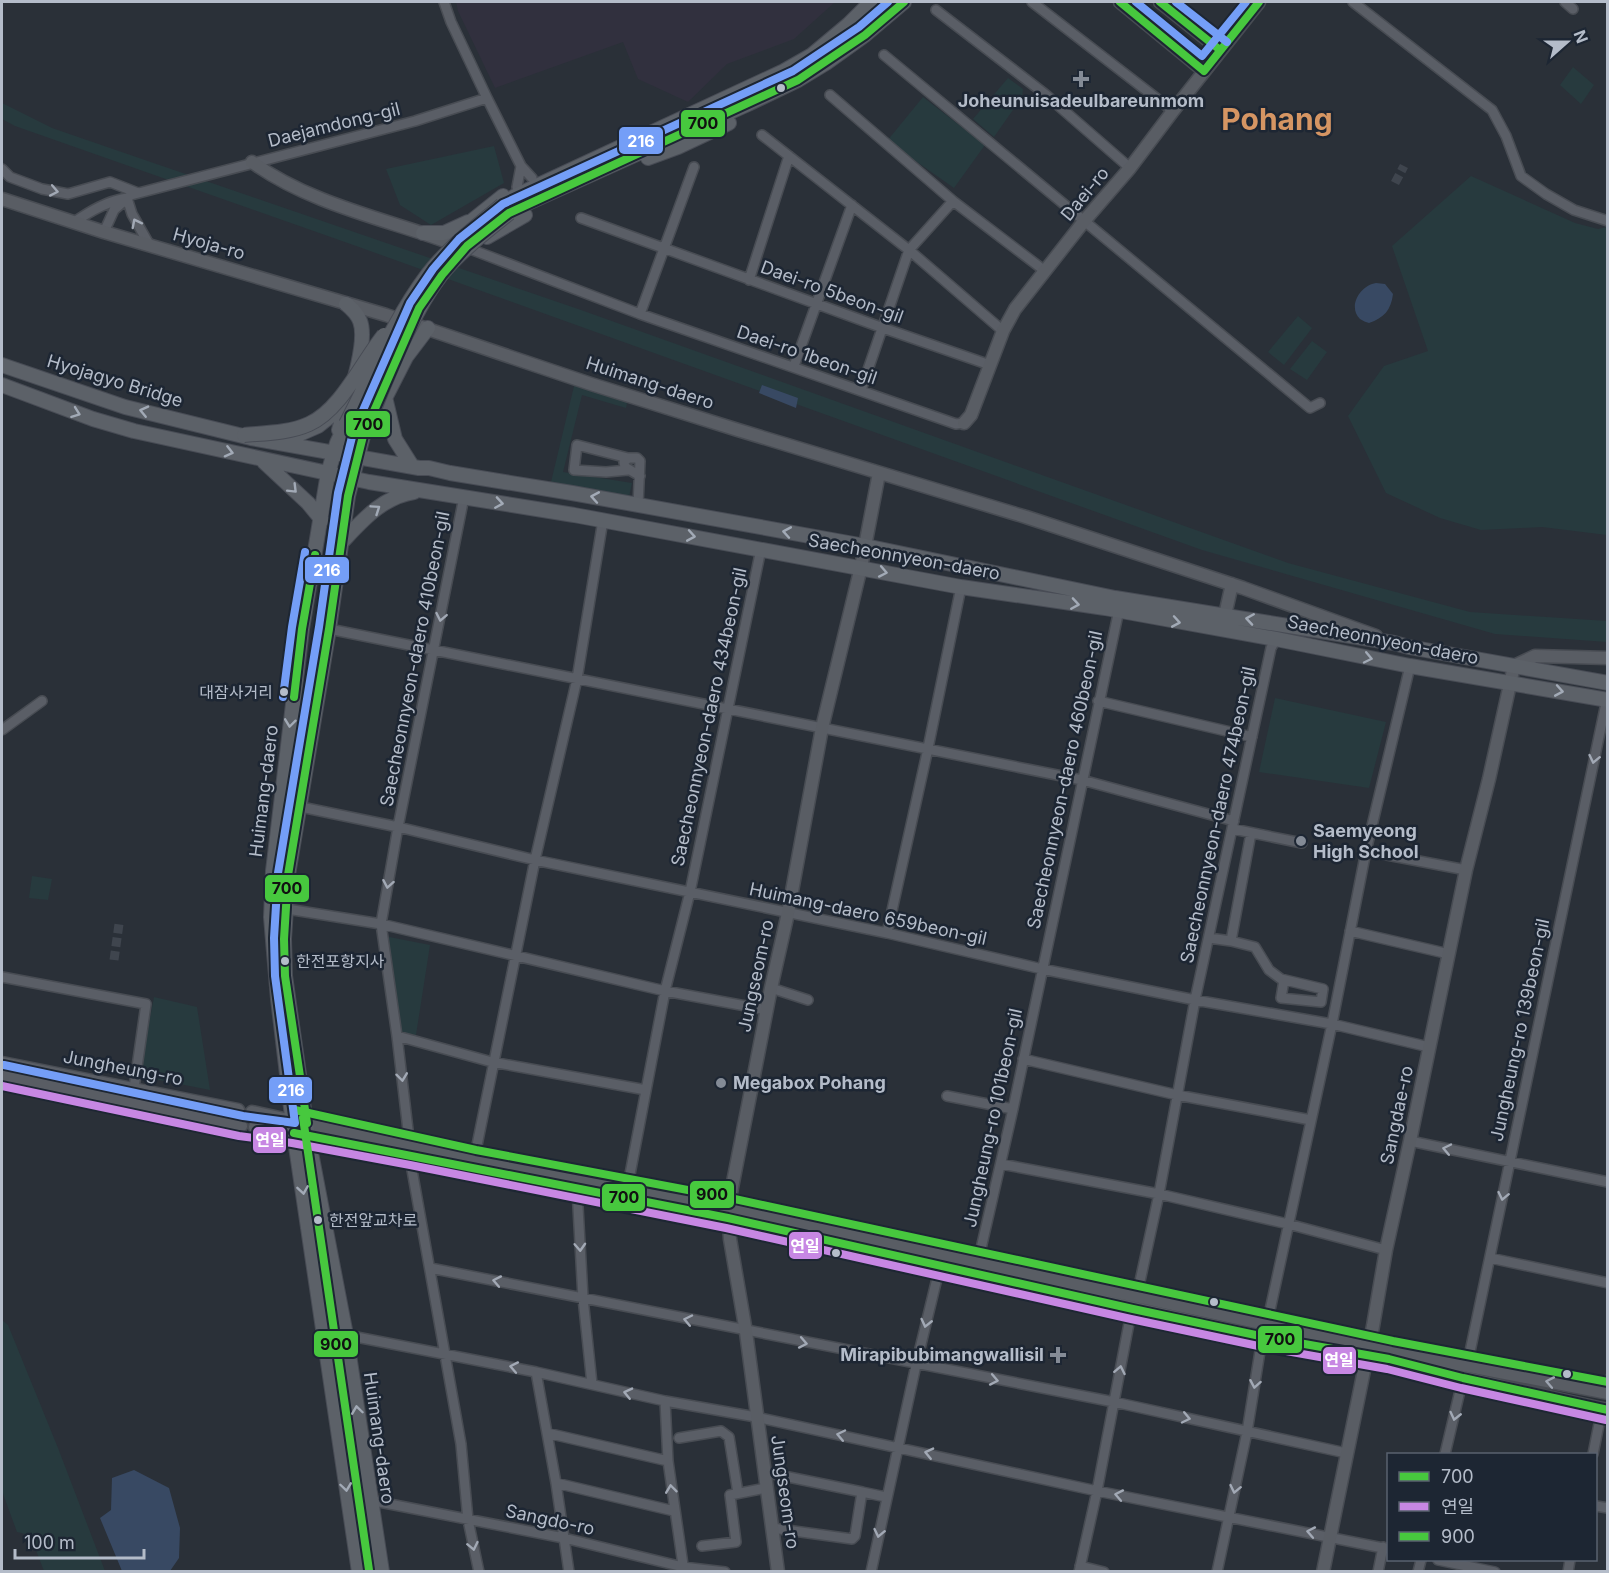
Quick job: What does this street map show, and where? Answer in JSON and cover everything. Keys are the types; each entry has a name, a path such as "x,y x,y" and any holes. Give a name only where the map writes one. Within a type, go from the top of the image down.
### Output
{"main road":[{"name":"Huimang-daero","path":"745,98 812,55 872,2"},
{"name":"Huimang-daero","path":"382,1572 369,1500 346,1335 301,1128 275,972 271,917 273,871 302,629 328,473 335,450 346,424 428,274 451,248 506,209 530,202 745,98 826,63 865,35 904,2"},
{"path":"1120,2 1204,71"},
{"path":"1160,2 1220,50"},
{"name":"Daei-ro","path":"964,423 971,415 1003,331 1015,309 1085,220 1130,168 1253,4"},
{"path":"723,93 745,98 740,117 678,147 571,188 471,247 466,254 455,254 452,249 453,238 473,220 532,178 723,93"},
{"path":"252,162 281,182 365,215 451,243"},
{"name":"Hyoja-ro","path":"2,200 346,303 405,317"},
{"name":"Huimang-daero","path":"359,1572 301,1128 285,976 284,939 288,875 301,807 352,478 363,436 419,308 442,275 467,246 506,209"},
{"path":"423,233 444,233 473,220"},
{"path":"461,233 471,239 471,247"},
{"path":"335,450 363,334 356,313 346,303"},
{"name":"Huimang-daero","path":"405,317 428,328 591,384 879,473"},
{"path":"244,435 294,429 320,418 341,397 363,363 405,317"},
{"path":"357,455 369,437 385,397 406,357 428,328"},
{"name":"Hyojagyo Bridge","path":"2,366 125,407 201,424"},
{"name":"Saecheonnyeon-daero","path":"2,386 93,419 134,431 263,460 421,491 603,520 960,587 1225,615 1394,643 1608,683"},
{"path":"385,397 395,439 412,466"},
{"path":"278,444 318,426 348,400"},
{"name":"Saecheonnyeon-daero","path":"201,424 278,444 335,450 412,466 865,546 1276,639 1410,666 1608,701"},
{"path":"263,460 308,503 321,520"},
{"name":"Saecheonnyeon-daero","path":"865,546 879,473 1232,584 1394,643"},
{"path":"341,543 368,514 383,504 400,494 421,491"},
{"name":"Jungseom-ro","path":"778,1572 728,1213 771,988 788,913 822,728 865,546"},
{"path":"1225,615 1232,584"},
{"path":"1514,666 1535,656 1608,658"},
{"name":"Sangdae-ro","path":"1323,1572 1386,1250 1466,870 1514,666"},
{"name":"Jungheung-ro","path":"2,1063 238,1110"},
{"name":"Jungheung-ro","path":"2,1075 241,1126"},
{"path":"252,1112 301,1128 577,1189 728,1213 940,1266 976,1268 1137,1295 1267,1324 1462,1378 1605,1410"},
{"path":"255,1127 301,1128"},
{"path":"411,1151 474,1160 627,1190 976,1268 1134,1309 1265,1337 1467,1366 1606,1393"}],"street":[{"path":"444,2 451,22 488,98 522,166 532,178"},
{"path":"1032,2 1173,111"},
{"path":"1353,2 1492,110 1506,136 1521,176 1574,210 1608,221"},
{"path":"1565,2 1573,9"},
{"path":"936,10 1045,94 1130,168"},
{"path":"884,55 1310,408 1320,403"},
{"path":"830,95 953,201 1045,271"},
{"name":"Daejamdong-gil","path":"104,232 114,210 127,198 138,193 415,121 488,98"},
{"path":"762,135 909,250 1003,331"},
{"path":"749,280 789,156"},
{"path":"517,187 522,166"},
{"path":"640,314 694,167"},
{"path":"2,169 10,177 42,189 68,194 110,182 138,193"},
{"path":"73,223 88,212 114,200 127,198 132,214 150,246"},
{"path":"861,390 909,250 953,201"},
{"path":"794,366 852,205"},
{"name":"Daei-ro 5beon-gil","path":"581,218 990,365"},
{"name":"Daei-ro 1beon-gil","path":"471,247 640,314 956,424 964,423"},
{"path":"628,470 606,472 574,470 577,445 628,458 637,458 640,461 638,505"},
{"path":"628,458 624,462 625,467 640,476"},
{"name":"Saecheonnyeon-daero 410beon-gil","path":"464,497 398,827 381,924 397,1036 412,1170 446,1354 460,1444 468,1520 479,1572"},
{"path":"474,1160 492,1062 535,860 577,679 603,520"},
{"name":"Saecheonnyeon-daero 434beon-gil","path":"627,1190 665,991 690,891 760,549"},
{"path":"887,933 928,749 960,587"},
{"name":"Saecheonnyeon-daero 460beon-gil","path":"1041,969 1120,605"},
{"path":"329,629 1082,780 1251,832 1302,843"},
{"name":"Saecheonnyeon-daero 474beon-gil","path":"1137,1295 1159,1194 1195,1000 1271,648 1276,639"},
{"path":"1267,1324 1332,1024 1366,851 1410,666"},
{"path":"2,730 42,701"},
{"path":"1098,701 1252,737"},
{"name":"Jungheung-ro 139beon-gil","path":"1467,1366 1608,701"},
{"name":"Huimang-daero 659beon-gil","path":"301,807 398,827 535,860 887,933 1041,969 1195,1000 1332,1024 1429,1047"},
{"path":"1231,941 1251,832"},
{"path":"1366,851 1466,870"},
{"path":"287,909 381,924 665,991 767,1010"},
{"path":"1350,931 1449,954"},
{"path":"1209,938 1254,947 1269,970 1284,980 1323,988 1322,1002 1281,998 1284,980"},
{"name":"Jungheung-ro 101beon-gil","path":"976,1268 1013,1109 1041,969"},
{"path":"2,977 146,1004 134,1088"},
{"path":"771,988 808,1000"},
{"path":"1295,1017 1298,1000"},
{"path":"397,1036 492,1062 646,1090"},
{"path":"1023,1059 1177,1095 1311,1120"},
{"path":"947,1096 1013,1109"},
{"path":"1410,1141 1608,1182"},
{"path":"1001,1164 1159,1194 1386,1250"},
{"path":"577,1189 583,1298 592,1384"},
{"path":"1490,1258 1608,1283"},
{"path":"871,1572 886,1497 940,1266"},
{"path":"430,1268 746,1332 1114,1402 1346,1453"},
{"path":"1104,1572 1079,1569 1097,1491 1130,1318 1134,1309"},
{"name":"Jungseom-ro","path":"346,1335 536,1372 665,1401 898,1446 1097,1491 1386,1548"},
{"path":"1217,1572 1247,1432 1261,1345 1265,1337"},
{"path":"536,1372 569,1572"},
{"path":"1446,1453 1462,1378"},
{"path":"1606,1393 1608,1380"},
{"path":"665,1401 668,1461 684,1569"},
{"path":"1594,1453 1605,1410"},
{"path":"679,1438 720,1431 729,1437 738,1493"},
{"path":"547,1434 668,1461"},
{"path":"764,1472 886,1497"},
{"path":"556,1483 674,1511"},
{"path":"702,1546 736,1542 730,1495 766,1488"},
{"path":"772,1528 852,1539 855,1536 862,1492"},
{"name":"Sangdo-ro","path":"369,1500 564,1538 684,1569 725,1572"},
{"path":"1377,1572 1386,1548"},
{"path":"1443,1561 1495,1572"}],"shaded area":[{"path":"456,2 835,2 794,39 727,64 688,102 638,79 623,42 495,88 458,11"}],"green space":[{"path":"1573,67 1594,85 1581,104 1560,85"},
{"path":"1008,78 1023,89 1022,97 994,137 973,119"},
{"path":"923,97 985,145 954,188 887,141"},
{"path":"2,103 52,128 581,310 1288,563 1470,612 1607,621 1607,642 1495,634 1202,550 15,126 2,119"},
{"path":"494,146 504,183 431,225 400,205 386,169"},
{"path":"1471,176 1575,223 1598,229 1607,227 1607,535 1542,527 1481,530 1440,518 1386,493 1348,416 1384,366 1428,351 1392,246"},
{"path":"1298,316 1312,328 1284,365 1268,352"},
{"path":"1312,341 1327,352 1307,380 1290,369"},
{"path":"575,382 628,399 626,408 582,395 563,472 632,483 629,497 551,482"},
{"path":"1275,698 1386,722 1369,788 1259,772"},
{"path":"32,876 52,879 48,900 29,898"},
{"path":"384,936 430,945 416,1035 401,1033"},
{"path":"154,997 197,1007 210,1090 149,1078 144,1074 141,1065"},
{"path":"2,1320 8,1325 105,1571 44,1571 30,1535 17,1532 2,1491"}],"water":[{"path":"1376,283 1385,284 1393,294 1391,305 1386,313 1369,323 1360,319 1356,314 1355,302 1365,288"},
{"path":"762,385 798,398 796,408 759,393"},
{"path":"134,1470 169,1488 180,1528 179,1558 170,1571 122,1571 100,1518 111,1510 112,1478"}],"tunnel":[{"path":"1395,183 1404,166"},
{"path":"114,960 119,924"}],"transit line":[{"name":"216","path":"4,1065 243,1116 295,1123 275,976 274,938 278,873 319,627 338,493 353,433 410,303 433,269 459,239 503,204 793,71 859,27 888,2"},
{"name":"700","path":"307,1123 285,976 284,939 288,875 329,629 348,496 363,436 419,308 442,275 467,246 509,213 798,80 865,35 904,2"},
{"name":"700","path":"1120,2 1204,71"},
{"name":"216","path":"1136,2 1202,56 1246,2"},
{"name":"700","path":"1160,2 1220,50"},
{"name":"216","path":"1176,2 1227,42"},
{"name":"700","path":"1204,71 1259,2"},
{"name":"216","path":"283,697 305,552"},
{"name":"700","path":"294,697 302,629 315,555"},
{"name":"연일","path":"2,1086 239,1136 292,1143 410,1165 726,1228 1131,1319 1263,1347 1387,1369 1606,1420"},
{"name":"900","path":"295,1110 476,1150 730,1198 1393,1341 1608,1382"},
{"name":"900","path":"303,1118 369,1570"},
{"name":"700","path":"294,1133 728,1218 1133,1309 1265,1337 1389,1359 1608,1410"}],"place":[{"name":"Joheunuisadeulbareunmom","path":"1081,79"},
{"name":"대잠사거리","path":"284,692"},
{"name":"Saemyeong High School","path":"1301,841"},
{"name":"한전포항지사","path":"285,961"},
{"name":"Megabox Pohang","path":"721,1083"},
{"name":"한전앞교차로","path":"318,1220"},
{"name":"Mirapibubimangwallisil","path":"1058,1355"}],"district":[{"name":"Pohang","path":"1277,120"}]}
